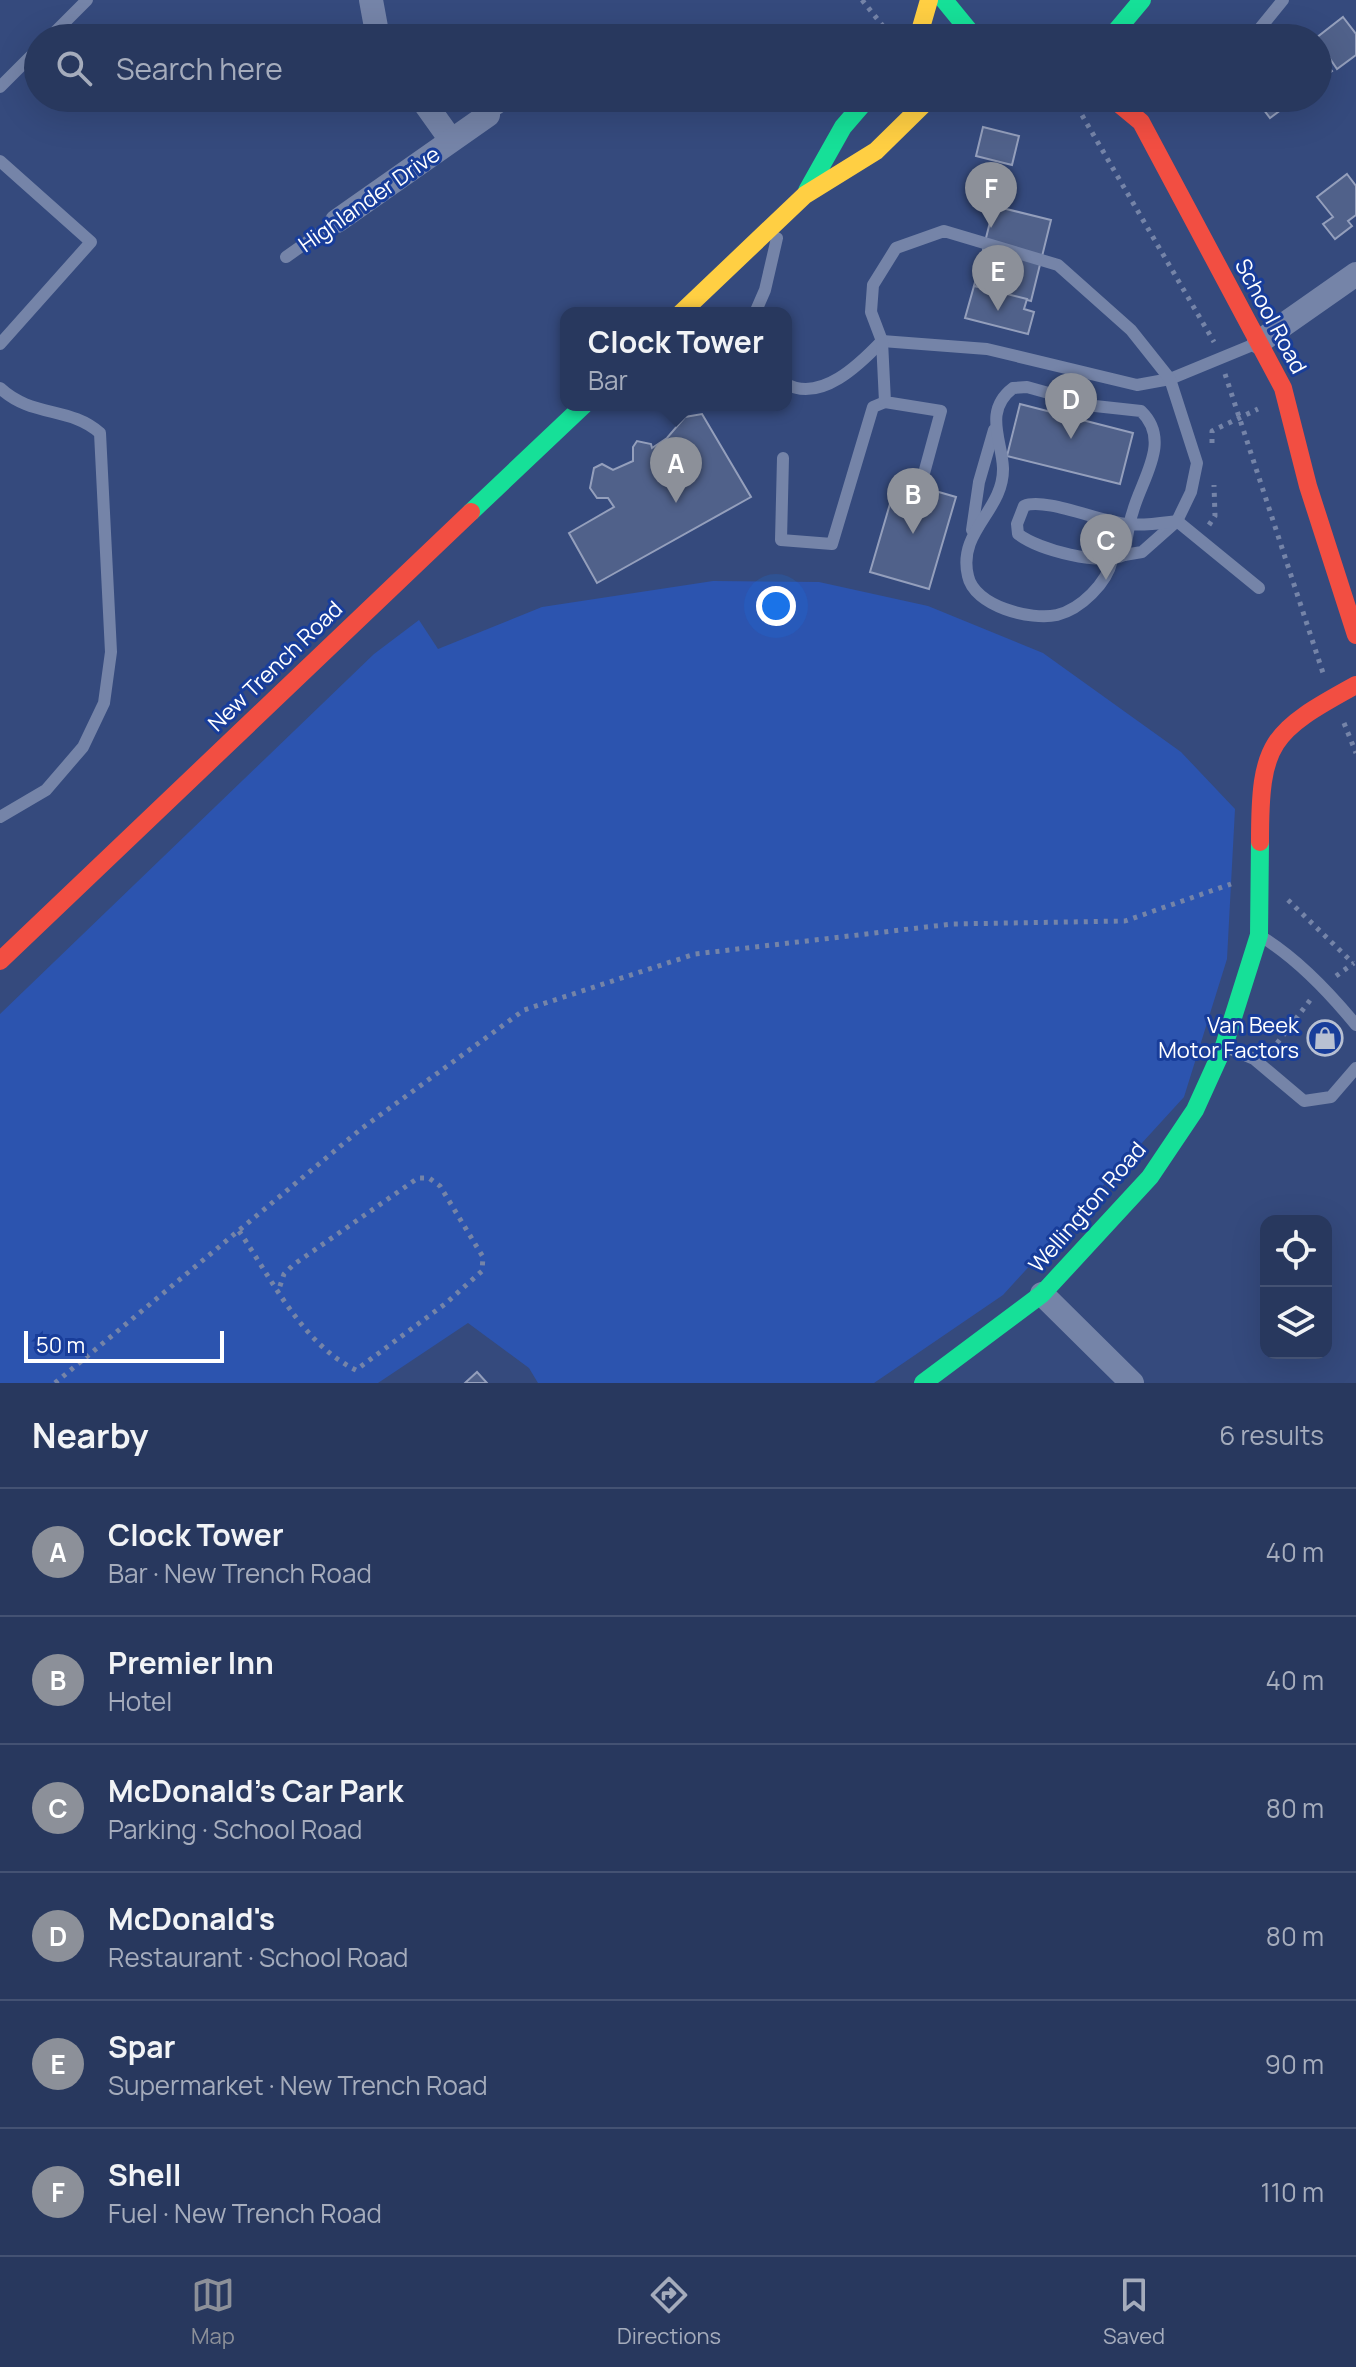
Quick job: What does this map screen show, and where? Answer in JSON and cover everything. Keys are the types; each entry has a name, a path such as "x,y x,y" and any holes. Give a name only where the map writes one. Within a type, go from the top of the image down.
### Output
{"main road":[{"path":"922,24 929,0"},
{"path":"944,0 964,24"},
{"path":"1122,24 1141,1"},
{"path":"1138,24 1141,1"},
{"path":"805,195 843,127 856,112"},
{"path":"687,307 805,195 876,151 916,112"},
{"name":"School Road","path":"1129,112 1141,122 1283,388 1308,486 1356,635"},
{"name":"School Road","path":"1140,112 1141,122"},
{"name":"New Trench Road","path":"0,961 578,411"},
{"name":"Wellington Road","path":"923,1383 1042,1294 1150,1177 1195,1110 1224,1046 1259,935 1260,787 1274,742 1303,714 1356,685"}],"street":[{"path":"371,0 375,24"},
{"name":"Highlander Drive","path":"431,112 451,140"},
{"name":"Highlander Drive","path":"337,221 488,115"},
{"path":"1259,342 1356,274"},
{"path":"1042,1294 1132,1383"}],"lane":[{"path":"63,24 87,0"},
{"path":"1263,24 1283,0"},
{"path":"0,87 24,63"},
{"name":"Highlander Drive","path":"488,115 493,112"},
{"path":"0,161 91,242 0,344"},
{"path":"758,307 765,290 783,216"},
{"name":"Highlander Drive","path":"286,257 337,221"},
{"path":"885,402 882,341 871,312 873,285 896,248 944,231 1058,265 1131,330 1170,379 1189,429 1197,463 1191,492 1177,521 1142,552 1118,558 1028,541 1018,534 1017,524 1024,506 1034,502 1099,520 1129,524 1177,521 1259,588"},
{"path":"882,341 987,349 1137,385 1170,379 1259,342"},
{"path":"792,387 831,384 864,361 882,341"},
{"path":"1018,387 1095,406 1141,411 1154,428 1155,440 1148,476 1118,558 1106,578 1069,611 1044,616 1023,613 977,593 968,580 966,565 979,482 994,430 1007,393 1018,387"},
{"path":"0,388 10,397 41,411 85,419 100,433 111,652 104,703 83,747 46,790 0,817"},
{"path":"783,458 781,540 832,544 873,407 885,402 941,411 923,477"},
{"path":"972,530 990,510 1003,471 994,430"},
{"path":"1259,935 1282,949 1322,986 1356,1025"},
{"path":"1224,1046 1260,1064 1304,1101 1331,1097 1356,1068"}],"path":[{"path":"862,0 882,24"},
{"path":"1080,112 1212,333"},
{"path":"1226,377 1318,661"},
{"path":"1213,445 1212,431 1266,405"},
{"path":"1200,540 1215,516 1213,474"},
{"path":"1348,732 1356,753"},
{"path":"55,1383 361,1129 524,1010 695,954 952,924 1125,921 1260,873 1355,962"},
{"path":"1260,1064 1322,986"},
{"path":"239,1231 315,1342 336,1361 356,1370 482,1271 483,1257 440,1186 429,1178 418,1178 293,1265 284,1274 279,1289"}],"shaded area":[{"path":"713,581 819,582 928,606 1043,653 1181,752 1235,809 1227,959 1184,1097 1003,1295 874,1383 538,1383 529,1368 468,1323 378,1383 0,1383 0,1014 374,654 419,620 438,649 542,607"}],"building":[{"path":"1343,17 1356,34 1356,55 1337,69 1332,62 1332,26"},
{"path":"983,127 1019,136 1012,165 976,156"},
{"path":"1347,174 1356,186 1356,215 1348,221 1352,226 1335,239 1323,224 1333,217 1317,197"},
{"path":"994,206 1051,220 1031,301 974,286"},
{"path":"974,286 1027,299 1024,309 1034,312 1028,334 965,318"},
{"path":"1020,404 1133,433 1120,484 1007,456"},
{"path":"702,414 751,497 597,583 569,533 614,507 608,498 597,498 590,488 594,468 602,464 613,470 633,461 633,447 637,441 651,444 652,448 667,438 685,417"},
{"path":"897,480 956,497 929,589 870,572"},
{"path":"477,1372 487,1383 465,1383"}],"traffic: fast":[{"path":"944,0 964,24"},
{"path":"1122,24 1142,0"},
{"path":"807,191 843,127 856,112"},
{"path":"471,512 578,411"},
{"path":"923,1383 1042,1294 1150,1177 1195,1110 1224,1046 1259,935 1260,842"}],"traffic: slow":[{"path":"922,24 929,0"},
{"path":"687,307 805,195 876,151 916,112"}],"traffic: jam":[{"path":"1129,112 1141,122 1283,388 1308,486 1356,635"},
{"path":"0,961 471,512"},
{"path":"1260,842 1263,782 1276,744 1305,715 1356,685"}],"place":[{"name":"Shell","path":"991,228"},
{"name":"Spar","path":"998,311"},
{"name":"McDonald's","path":"1071,439"},
{"name":"Clock Tower","path":"676,503"},
{"name":"Premier Inn","path":"913,534"},
{"name":"McDonald's Car Park","path":"1106,580"},
{"name":"Van Beek Motor Factors","path":"1325,1038"}]}
